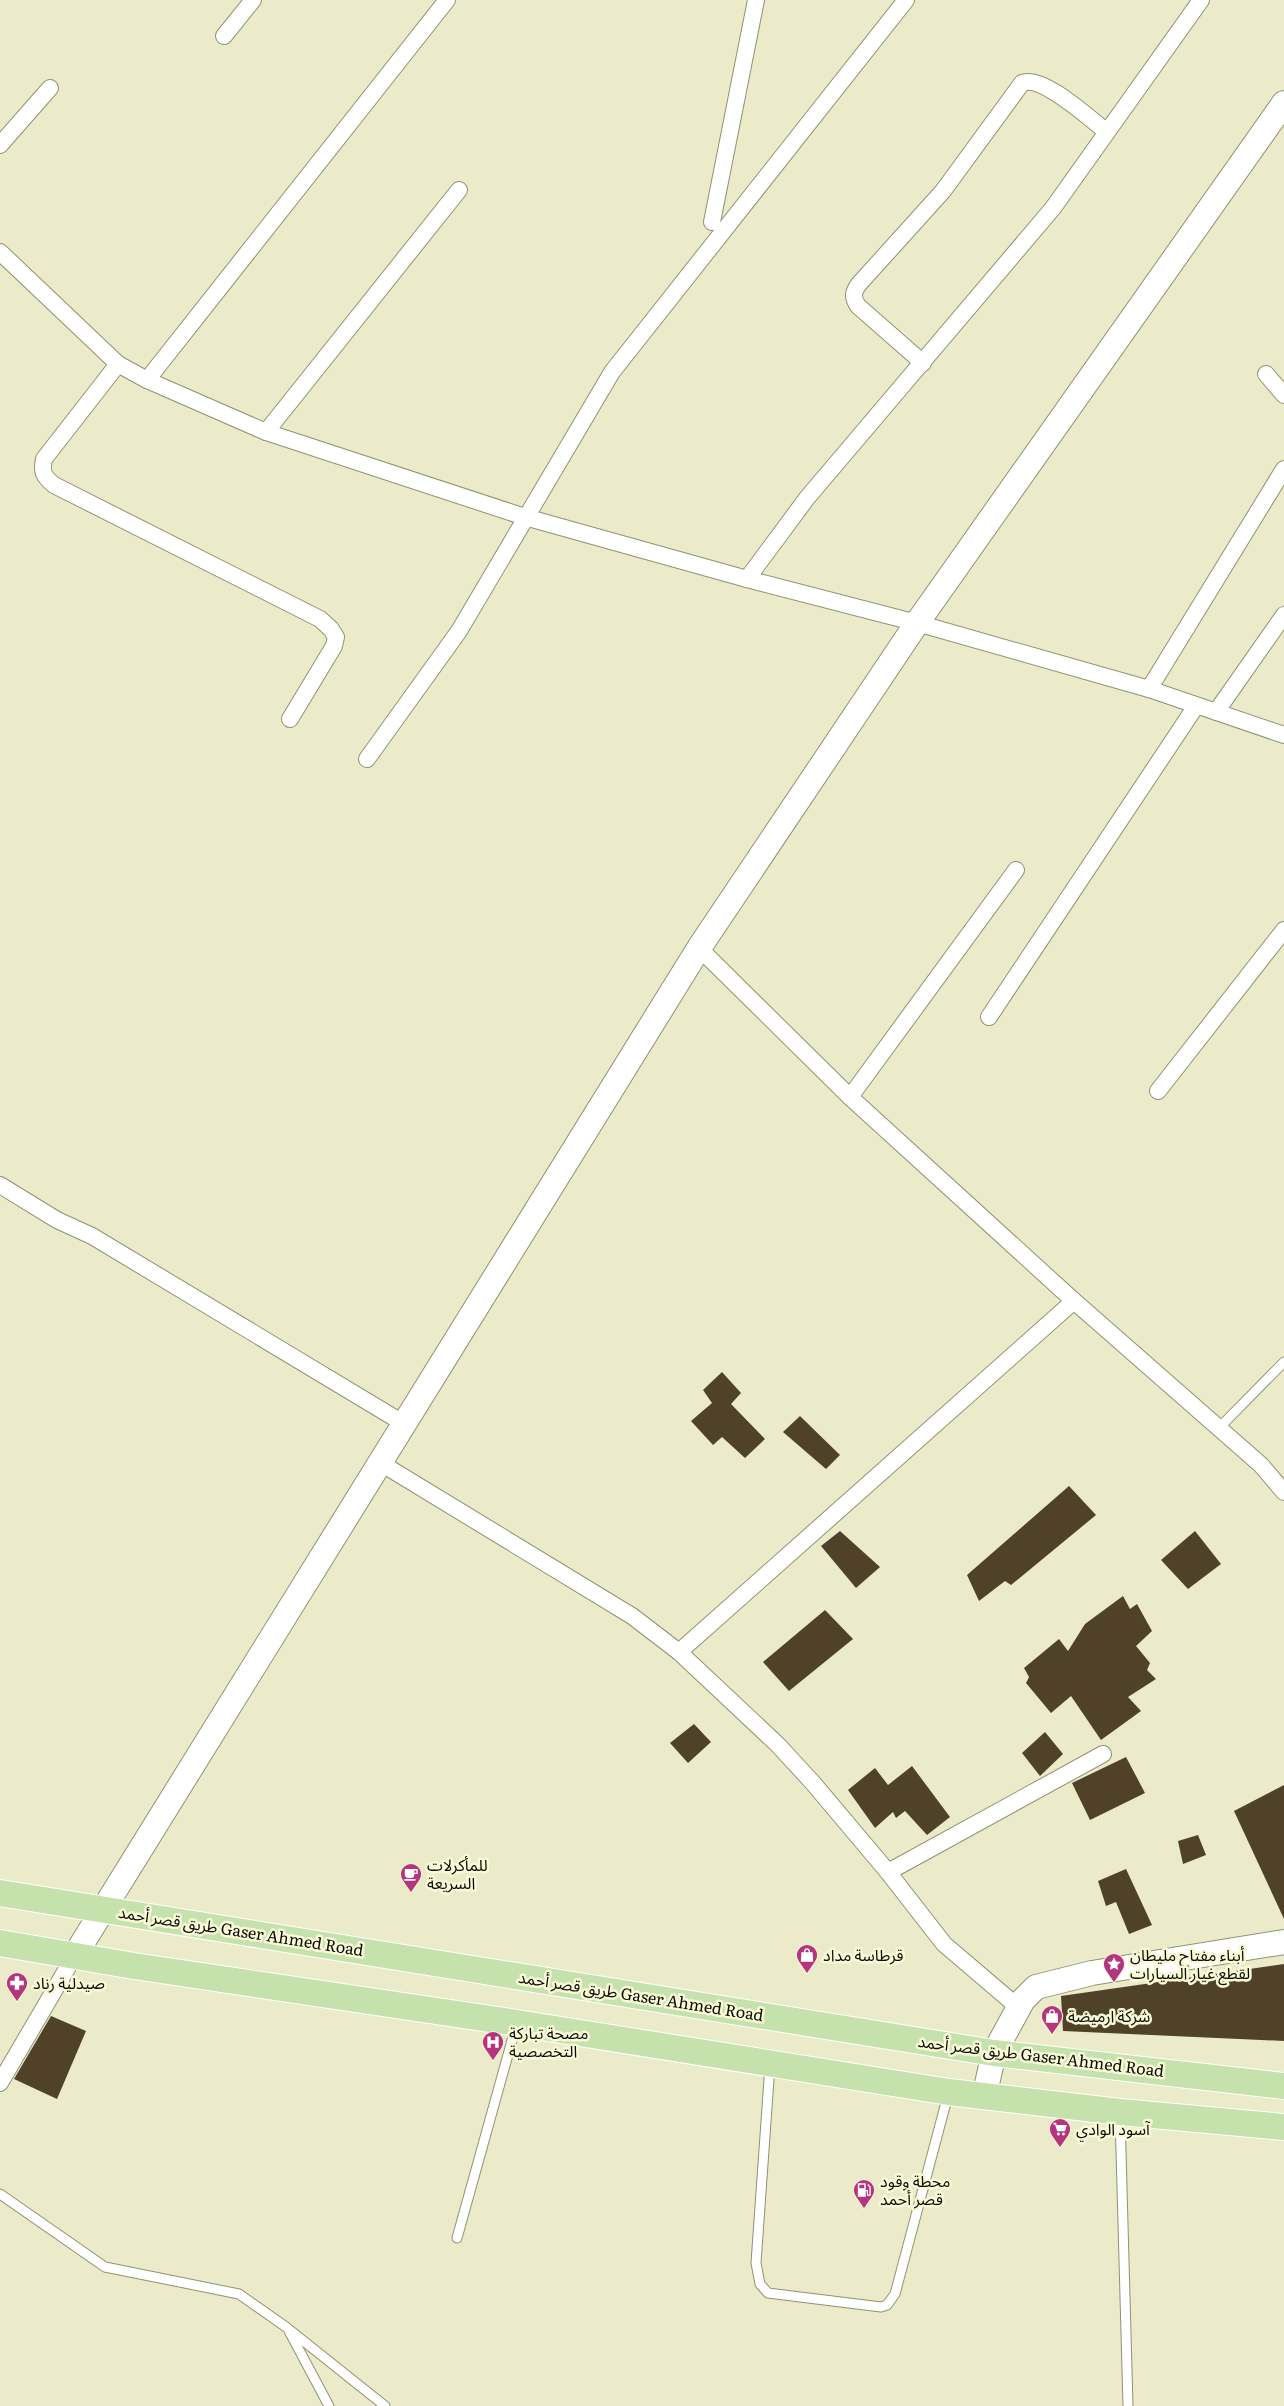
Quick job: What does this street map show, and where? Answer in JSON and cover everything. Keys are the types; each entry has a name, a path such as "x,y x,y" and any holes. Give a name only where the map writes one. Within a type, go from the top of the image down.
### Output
{"main road":[{"name":"طريق قصر أحمد Gaser Ahmed Road","path":"0,1893 994,2053 1284,2086"},
{"path":"0,1943 134,1966 517,2023 949,2092 1120,2112 1284,2128"}],"street":[{"path":"224,36 253,0"},
{"path":"147,380 446,0"},
{"path":"712,222 756,0"},
{"path":"367,759 460,631 612,372 906,0"},
{"path":"747,579 807,498 1053,208 1200,0"},
{"path":"923,363 858,306 854,300 854,292 859,284 944,191 1022,83 1027,81 1037,82 1051,90 1107,132"},
{"path":"0,145 50,88"},
{"path":"0,2084 76,1955 379,1462 699,948 917,623 1282,110"},
{"path":"266,432 459,190"},
{"path":"0,252 118,364 147,380 266,432 525,518 917,623 1149,689 1284,735"},
{"path":"118,364 44,459 42,468 44,477 54,485 320,619 331,629 336,637 334,646 290,719"},
{"path":"1266,374 1284,395"},
{"path":"1149,689 1284,469"},
{"path":"1216,712 1284,615"},
{"path":"989,1017 1196,706"},
{"path":"850,1097 1016,870"},
{"path":"1158,1091 1284,930"},
{"path":"699,948 850,1097 1260,1465 1284,1492"},
{"path":"0,1185 57,1220 92,1236 403,1423"},
{"path":"679,1652 1074,1300"},
{"path":"379,1462 632,1616 679,1652 778,1745 888,1872 944,1944 1018,2008"},
{"path":"888,1872 1103,1754"},
{"path":"984,2097 994,2053 1018,2008 1036,1987 1092,1973 1284,1942"}],"lane":[{"path":"1219,1428 1284,1362"},
{"path":"457,2238 517,2023"},
{"path":"770,2064 756,2263 760,2284 768,2293 880,2307 887,2305 895,2294 949,2092"},
{"path":"1120,2112 1128,2406"},
{"path":"0,2194 105,2267 239,2294 286,2326 385,2406"},
{"path":"286,2326 329,2406"}],"building":[{"path":"722,1372 741,1393 731,1404 765,1439 745,1458 722,1437 713,1445 691,1421 712,1403 703,1390"},
{"path":"800,1416 840,1455 826,1469 783,1432"},
{"path":"1069,1486 1096,1515 1011,1585 1005,1581 979,1601 967,1575"},
{"path":"840,1531 880,1567 856,1588 821,1546"},
{"path":"1195,1531 1221,1564 1188,1589 1161,1560"},
{"path":"1123,1596 1130,1609 1137,1604 1152,1631 1136,1646 1150,1663 1147,1670 1156,1679 1128,1697 1141,1711 1101,1740 1071,1696 1051,1713 1026,1683 1029,1677 1024,1668 1059,1639 1068,1651 1085,1624"},
{"path":"825,1610 853,1639 789,1691 763,1662"},
{"path":"694,1724 711,1742 688,1763 670,1743"},
{"path":"1045,1732 1063,1754 1040,1776 1022,1753"},
{"path":"1126,1757 1145,1793 1090,1820 1072,1783"},
{"path":"912,1766 950,1817 927,1835 905,1811 896,1818 893,1812 875,1828 848,1790 875,1768 888,1785"},
{"path":"1284,1785 1284,1919 1234,1811"},
{"path":"1198,1835 1206,1855 1183,1864 1178,1841"},
{"path":"1126,1869 1152,1925 1129,1934 1116,1902 1106,1906 1098,1881"},
{"path":"1284,1964 1284,2041 1063,2031 1061,1996"},
{"path":"51,2016 86,2031 57,2099 14,2079"}],"place":[{"name":"للمأكرلات السريعة","path":"411,1893"},
{"name":"قرطاسة مداد","path":"807,1974"},
{"name":"أبناء مفتاح مليطان لقطع غيار السيارات","path":"1114,1983"},
{"name":"صيدلية رناد","path":"17,2002"},
{"name":"شركة ارميضة","path":"1052,2035"},
{"name":"مصحة تباركة التخصصية","path":"493,2061"},
{"name":"آسود الوادي","path":"1060,2148"},
{"name":"محطة وقود قصر أحمد","path":"864,2209"}]}
